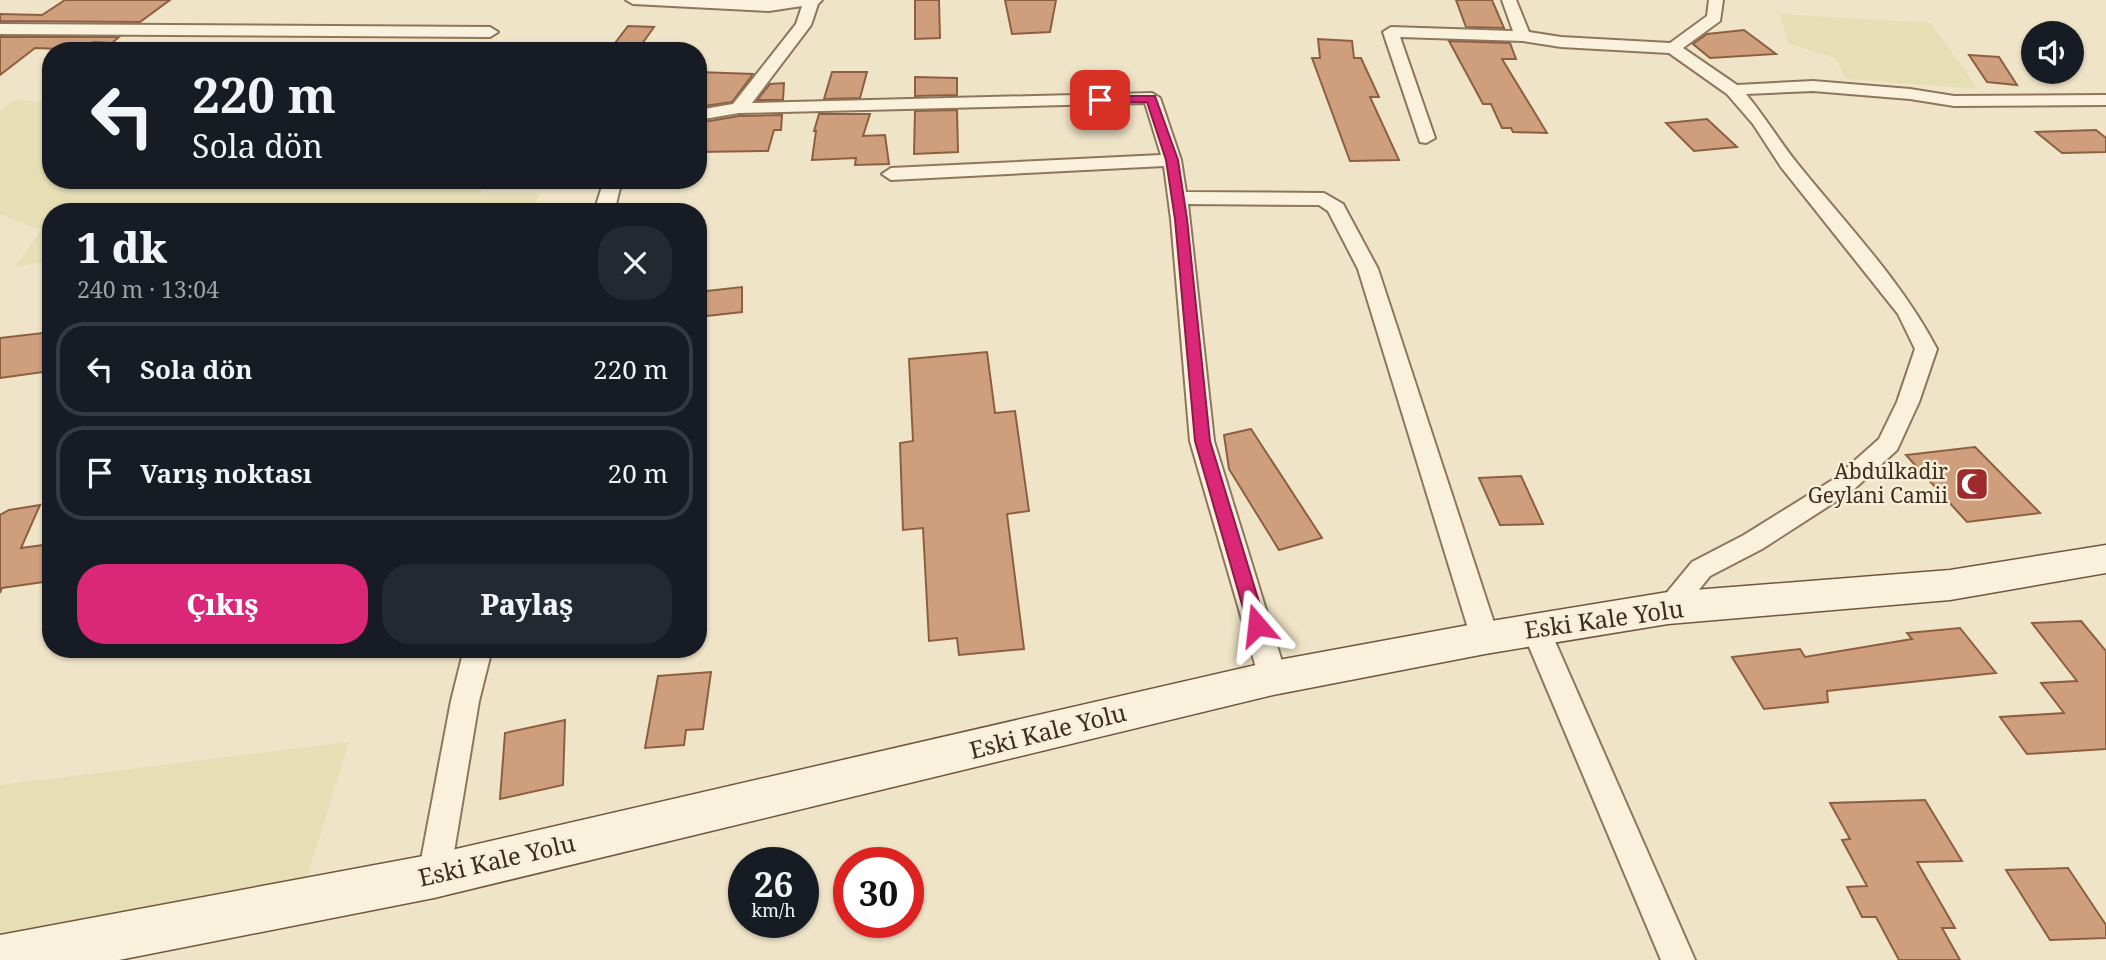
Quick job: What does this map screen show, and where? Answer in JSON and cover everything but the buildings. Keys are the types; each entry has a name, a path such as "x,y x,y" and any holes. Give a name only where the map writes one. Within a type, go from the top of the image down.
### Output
{"street":[{"path":"633,0 769,6 813,1 803,25 739,108"},
{"path":"1509,0 1523,36"},
{"path":"1673,48 1715,18 1716,0"},
{"path":"0,29 490,32"},
{"path":"1426,138 1391,32 1523,36 1561,42 1673,48 1732,90 1760,121 1787,163 1907,312 1926,349 1908,402 1889,444 1843,485 1753,542 1701,569 1668,608"},
{"path":"1732,90 1813,86 1910,94 1954,101 2106,100"},
{"path":"707,113 739,108 1152,98 1172,160 1181,219 1202,441 1273,678"},
{"path":"891,174 1172,160"},
{"path":"1176,198 1324,199 1336,208 1367,269 1485,638"},
{"name":"Eski Kale Yolu","path":"0,959 434,876 1273,678 1485,638 1668,608 1950,585 2106,559"},
{"path":"1536,630 1678,960"},
{"path":"434,876 465,701 476,658"}],"shaded area":[{"path":"1779,14 1931,23 1978,89 1847,79 1835,58 1789,44"},
{"path":"15,100 42,102 42,189 482,189 480,193 540,193 535,203 42,203 42,263 15,266 41,230 0,214 0,111"},
{"path":"349,742 306,881 0,935 0,785"}],"place":[{"name":"Abdulkadir Geylani Camii","path":"1972,484"}],"route":[{"path":"1100,100 1152,98 1172,160 1181,219 1202,441 1257,625"}]}
